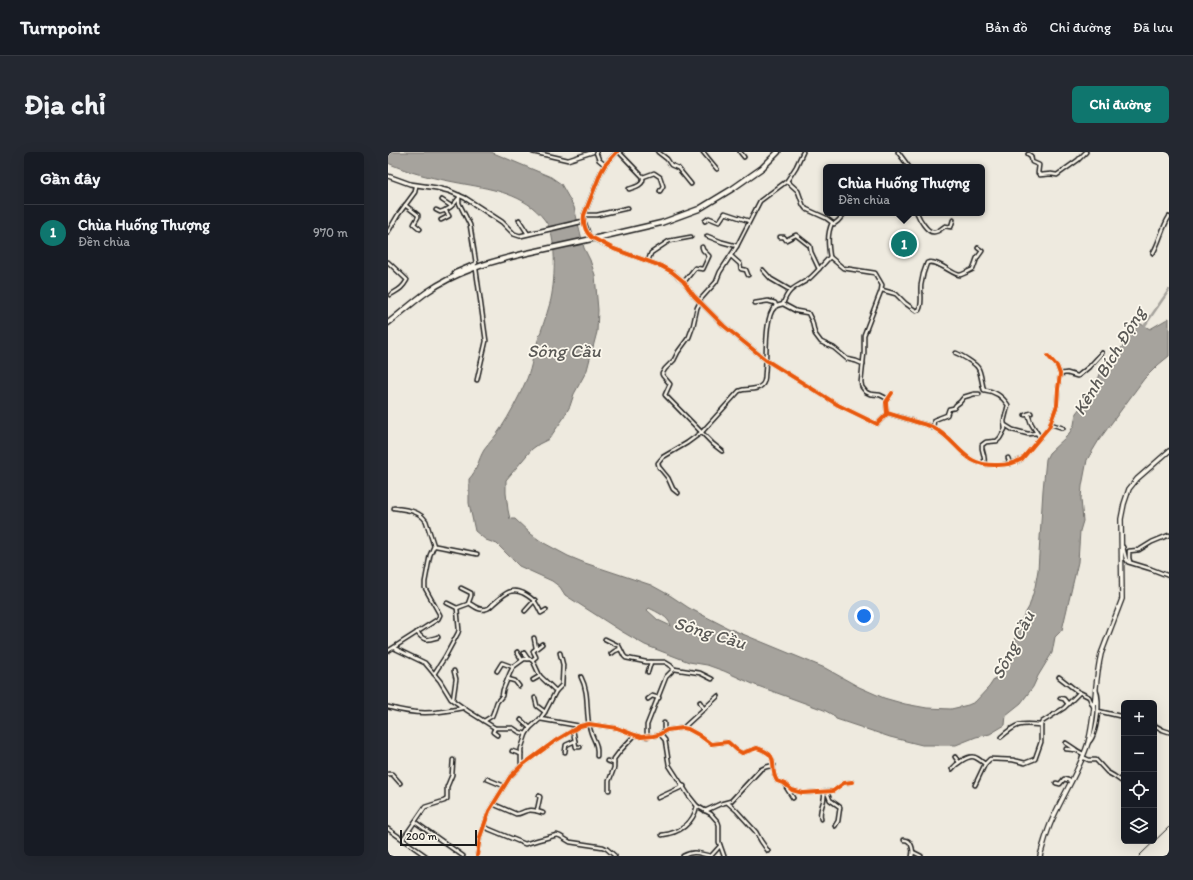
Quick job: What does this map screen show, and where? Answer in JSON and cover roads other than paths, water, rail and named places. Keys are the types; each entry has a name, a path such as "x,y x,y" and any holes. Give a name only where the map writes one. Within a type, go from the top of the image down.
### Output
{"highway":[{"path":"601,236 660,221 697,206 731,187 760,166 774,152"},
{"path":"388,319 425,290 464,269 486,261 661,223 699,208 732,189 762,168 778,152"},
{"path":"388,323 427,292 456,275 481,265 523,253"}],"main road":[{"path":"1040,856 1053,817 1083,755 1096,710 1096,690 1101,654 1122,599 1120,519 1124,504 1130,489 1137,479 1169,451"}],"street":[{"path":"533,152 568,160 595,152 598,158 605,165"},
{"path":"629,189 641,184 644,181 643,177 618,152 605,165 584,215 582,222 589,235 619,251 668,269 684,282 700,301 732,333 766,360 838,405 876,424 887,413"},
{"path":"658,152 667,159 670,165 678,168 691,184"},
{"path":"703,152 717,169"},
{"path":"740,152 744,157"},
{"path":"722,451 713,444 665,395 670,384 662,374 674,360 689,337 700,301 716,282 749,224 749,221 760,201 788,181 803,152"},
{"path":"898,152 907,164"},
{"path":"1028,154 1031,156 1032,162 1039,165 1038,172 1040,175 1057,175 1078,160 1086,152"},
{"path":"643,177 656,173 659,176 663,186 660,191"},
{"path":"388,176 416,186 437,188 471,201 502,222 516,235 520,236 582,222"},
{"path":"788,181 798,191 802,205 806,209 826,218 834,224 837,223 843,216"},
{"path":"388,232 415,192 416,186"},
{"path":"436,210 441,212 445,210 459,197"},
{"path":"459,197 459,203 470,225 476,263"},
{"path":"442,200 451,206"},
{"path":"406,205 418,215 414,224 420,229"},
{"path":"584,215 601,215 628,208"},
{"path":"441,220 449,216 445,210"},
{"path":"705,221 709,218 719,222 725,213 749,221"},
{"path":"919,216 932,233 937,232 945,226 951,227 953,220"},
{"path":"1153,253 1169,217"},
{"path":"519,220 528,234"},
{"path":"832,223 829,231 828,246 830,257 843,268 875,273 882,285 882,290 864,335 864,364 861,384 864,390 870,394 882,396 888,399"},
{"path":"780,237 784,237 786,240 796,235 809,245 818,269"},
{"path":"707,236 737,246"},
{"path":"648,261 651,253 669,241 691,237"},
{"path":"684,282 695,268 703,268 709,256 702,247"},
{"path":"882,290 896,294 905,303 916,310 919,310 921,306 923,275 927,263 930,262 941,265 956,274 961,275 972,269 982,251 978,248"},
{"path":"731,256 740,264 741,269 746,270 748,275"},
{"path":"783,304 786,295 790,290 810,278 830,257"},
{"path":"388,262 407,280 400,290 390,295"},
{"path":"476,269 486,341 477,380"},
{"path":"763,270 771,279 790,290"},
{"path":"755,303 768,301 775,303 776,306"},
{"path":"678,493 673,489 658,463 663,457 702,432 739,391 745,389 755,389 762,385 765,381 767,327 770,315 776,306 783,304 796,311 808,313 816,334 823,344 834,348 847,359 864,364"},
{"path":"956,353 978,368 983,381 984,390 1001,396 1008,404 1005,429 998,441 988,441 982,445 985,458 984,464"},
{"path":"1060,374 1067,373 1078,376 1095,362 1102,353"},
{"path":"887,413 933,428 968,459 977,463 993,466 1010,464 1022,459 1051,424 1057,406 1060,374 1057,366 1048,356"},
{"path":"887,413 886,402 892,393"},
{"path":"933,428 934,420 946,416 949,410 954,408 956,404 964,397 979,394"},
{"path":"1028,414 1031,423 1040,438"},
{"path":"1051,424 1062,428"},
{"path":"1005,425 1026,434 1037,433"},
{"path":"1008,458 1010,464"},
{"path":"388,651 438,619 440,616 426,592 425,585 430,555 434,546 428,525 421,514 414,511 394,508"},
{"path":"1130,563 1129,551 1139,550 1154,541 1169,535"},
{"path":"1121,541 1126,560 1130,563 1169,576"},
{"path":"434,546 478,554"},
{"path":"447,603 457,608 465,606 469,603 471,593 461,588"},
{"path":"469,603 480,609 486,609 506,593 518,591 535,600 542,613 546,610"},
{"path":"525,611 535,600"},
{"path":"434,674 458,633 457,608"},
{"path":"417,632 422,638 428,640 438,637"},
{"path":"534,638 536,648"},
{"path":"605,639 619,646 626,658 651,662 665,662 670,664 674,669 700,673 712,679"},
{"path":"532,660 536,657 533,651 542,644"},
{"path":"394,647 425,663 453,700 484,722 495,728 514,728 519,732 526,734"},
{"path":"611,654 620,650"},
{"path":"518,652 522,660"},
{"path":"524,653 532,660 540,676 556,691"},
{"path":"521,766 522,743 526,734 540,719 556,691 563,683 563,665 560,653"},
{"path":"484,722 492,716 497,702 502,696 513,667 522,660 528,658"},
{"path":"648,672 651,662"},
{"path":"497,671 502,663 513,667"},
{"path":"647,737 647,725 659,698 666,677 674,669"},
{"path":"453,700 456,679 454,670"},
{"path":"533,680 540,676"},
{"path":"1059,677 1079,693 1089,697 1096,710 1121,716"},
{"path":"581,678 587,691 586,704 589,724 591,734 596,743 597,756"},
{"path":"508,679 515,681 519,686"},
{"path":"975,785 985,764 991,759 1013,760 1024,763 1035,760 1041,742 1041,725 1043,721 1060,711 1079,693"},
{"path":"648,699 652,696 659,698"},
{"path":"683,728 718,696"},
{"path":"535,698 537,706 545,712"},
{"path":"1060,698 1064,698 1068,704"},
{"path":"700,702 704,709"},
{"path":"388,707 409,712 436,713 463,707"},
{"path":"540,719 580,726"},
{"path":"521,720 530,728"},
{"path":"664,723 664,731"},
{"path":"1001,737 1019,724 1026,723 1041,725"},
{"path":"477,856 480,837 493,804 504,786 521,766 555,741 580,726 589,724 617,728 635,735 647,737 660,734 664,731 683,728 699,735 710,744 728,742 742,753 749,752 755,748 760,749 771,756 776,779 799,793 826,792 835,790 844,783 852,782"},
{"path":"1157,727 1169,732"},
{"path":"495,728 493,732 497,735"},
{"path":"573,730 576,747 580,747"},
{"path":"660,734 665,740 669,765 684,786 689,796 697,806 711,814 718,822 719,840 724,856"},
{"path":"609,790 609,781 614,768 616,756 635,735"},
{"path":"565,752 566,745 575,741"},
{"path":"1066,743 1089,760 1096,760 1107,772 1121,782"},
{"path":"1066,749 1076,750"},
{"path":"512,751 521,754"},
{"path":"956,757 959,762"},
{"path":"952,769 959,762 974,757 985,764"},
{"path":"403,839 425,807 447,799 447,786 452,775 453,760"},
{"path":"607,762 614,763"},
{"path":"704,811 720,804 728,803 760,770 774,765"},
{"path":"388,774 392,774 400,783"},
{"path":"487,778 504,786"},
{"path":"1056,783 1060,784 1064,779 1071,781"},
{"path":"785,784 793,798"},
{"path":"658,798 684,786"},
{"path":"821,819 820,812 826,792"},
{"path":"826,792 830,800 840,807 838,821 835,826"},
{"path":"537,811 539,796"},
{"path":"728,803 732,805 755,830 768,851"},
{"path":"493,804 516,814 520,814 528,810 543,813"},
{"path":"662,835 678,832 688,825 694,817 697,806"},
{"path":"415,822 463,856"},
{"path":"484,827 525,844 560,836 570,842 603,847 615,856"},
{"path":"388,829 426,856"},
{"path":"904,840 907,839 909,841 913,852 912,856"},
{"path":"683,856 693,852 711,856 720,845"},
{"path":"913,852 921,856"}],"water":[{"name":"Sông Cầu","path":"388,152 491,152 551,177 561,184 574,207 584,248 595,275 598,310 597,332 587,370 563,419 549,439 532,449 506,480 506,493 510,519 515,519 542,542 568,556 651,585 689,608 728,628 825,668 859,687 884,698 905,704 927,708 951,709 975,702 989,687 1003,666 1013,646 1022,619 1029,607 1035,587 1038,570 1046,459 1049,453 1070,432 1074,425 1076,413 1093,391 1101,372 1123,346 1139,323 1150,329 1169,318 1169,356 1144,379 1099,440 1087,460 1082,486 1081,499 1083,521 1080,531 1078,562 1062,630 1055,637 1052,653 1033,687 1021,703 1006,715 1005,725 990,734 976,737 956,745 922,745 890,737 836,719 833,715 824,710 755,685 724,671 707,665 689,662 645,645 565,595 560,587 552,581 519,566 497,544 486,540 475,531 469,503 469,479 474,472 484,450 499,431 511,412 529,374 552,295 554,252 551,232 543,218 532,207 513,196 503,192 418,174 388,163","holes":["649,608 665,617 671,626 658,620 647,610"]}],"waterway":[{"name":"Kênh Bích Động","path":"1143,328 1169,290"}],"railway":[{"path":"1139,856 1169,827"}],"place":[{"name":"Chùa Huống Thượng","path":"904,244"}]}
